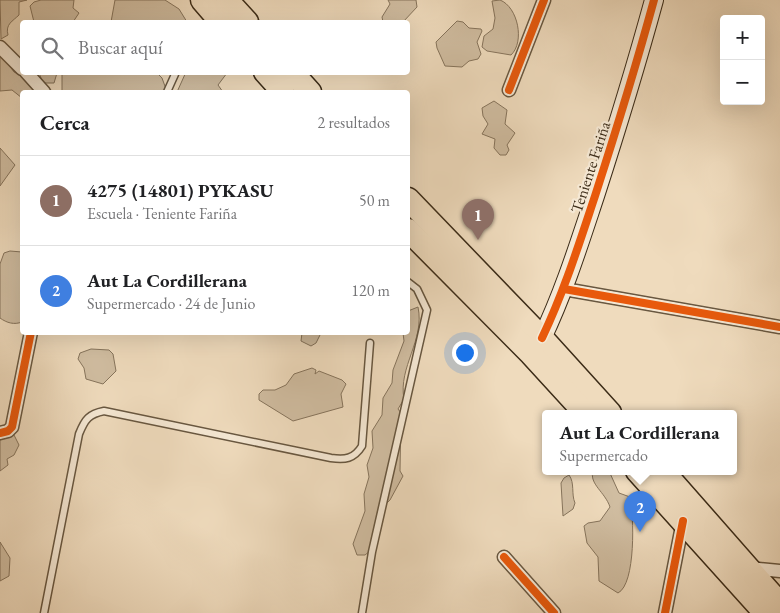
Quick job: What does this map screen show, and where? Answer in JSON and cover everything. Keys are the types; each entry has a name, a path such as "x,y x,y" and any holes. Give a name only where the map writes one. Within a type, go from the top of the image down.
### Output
{"highway":[{"path":"202,0 219,20"},
{"path":"227,0 245,20"},
{"path":"268,75 280,90"},
{"path":"295,75 308,90"},
{"path":"410,201 536,346 583,410"},
{"path":"410,232 607,410"},
{"path":"641,475 765,613"},
{"path":"667,475 780,604"}],"street":[{"path":"509,90 544,0"},
{"name":"Teniente Fariña","path":"536,346 564,289 626,102 654,0"},
{"path":"0,47 20,67"},
{"path":"29,75 42,90"},
{"path":"564,289 780,327"},
{"path":"0,433 12,428 30,335"},
{"path":"665,613 683,521"},
{"path":"504,557 554,613"},
{"path":"748,568 780,571"}],"lane":[{"path":"168,90 175,75"},
{"path":"362,613 372,552 427,310 417,289 410,284"},
{"path":"44,613 79,434 85,419 94,413 104,411 330,458 342,460 353,458 362,446 370,343"}],"shaded area":[{"path":"0,0 27,0 19,2 19,15 9,25 8,35 1,39"},
{"path":"41,0 74,0 73,8 79,13 74,20 34,20 30,6 34,2"},
{"path":"115,0 165,0 179,9 186,20 111,20"},
{"path":"388,0 416,0 417,7 405,20 383,20 382,17 390,4"},
{"path":"500,0 511,10 518,25 518,42 511,55 487,51 482,47 484,36 493,29 495,18 492,1"},
{"path":"457,21 463,22 469,28 481,29 482,31 477,42 481,54 478,59 469,61 462,67 445,66 436,42"},
{"path":"0,52 14,72 24,77 34,90 20,90 20,96 12,90 0,91"},
{"path":"40,75 56,75 54,83 43,83"},
{"path":"62,75 159,75 166,89 170,90 62,90"},
{"path":"185,75 226,75 218,85 222,90 178,90"},
{"path":"494,101 507,110 505,124 515,133 507,145 509,150 506,155 500,155 494,148 495,139 482,134 488,124 483,116 482,108"},
{"path":"0,148 15,165 0,186"},
{"path":"10,251 20,252 20,322 8,322 0,318 0,264 4,253"},
{"path":"418,307 419,319 418,331 405,376 403,387 404,399 398,409 401,413 400,471 403,476 390,500 382,508 370,551 365,555 357,555 353,544 365,511 364,494 369,477 367,465 373,448 372,431 382,415 383,398 392,383 393,370 404,341 403,335 410,335 410,310"},
{"path":"302,335 320,335 316,343 311,346 301,341"},
{"path":"91,349 109,350 113,354 116,371 103,384 86,379 84,368 78,359 80,353"},
{"path":"312,368 316,370 315,374 319,371 342,380 346,384 341,394 343,407 293,421 259,400 259,394 263,390 275,390 286,385 294,374"},
{"path":"14,435 19,445 14,455 7,459 8,465 0,471 0,440"},
{"path":"569,475 572,481 575,503 573,509 563,516 561,483"},
{"path":"611,475 619,493 630,497 633,533 631,563 624,587 618,593 599,581 598,557 587,543 584,526 588,523 600,521 610,507 592,476"},
{"path":"0,542 10,558 9,576 0,581"}],"cycle path":[{"path":"509,90 544,0"},
{"path":"542,338 564,286 595,196 654,0"},
{"path":"564,289 780,327"},
{"path":"0,433 8,431 12,427 30,335"},
{"path":"665,613 683,521"},
{"path":"504,557 554,613"}],"place":[{"name":"4275 (14801) PYKASU","path":"478,240"},
{"name":"Aut La Cordillerana","path":"640,532"}]}
